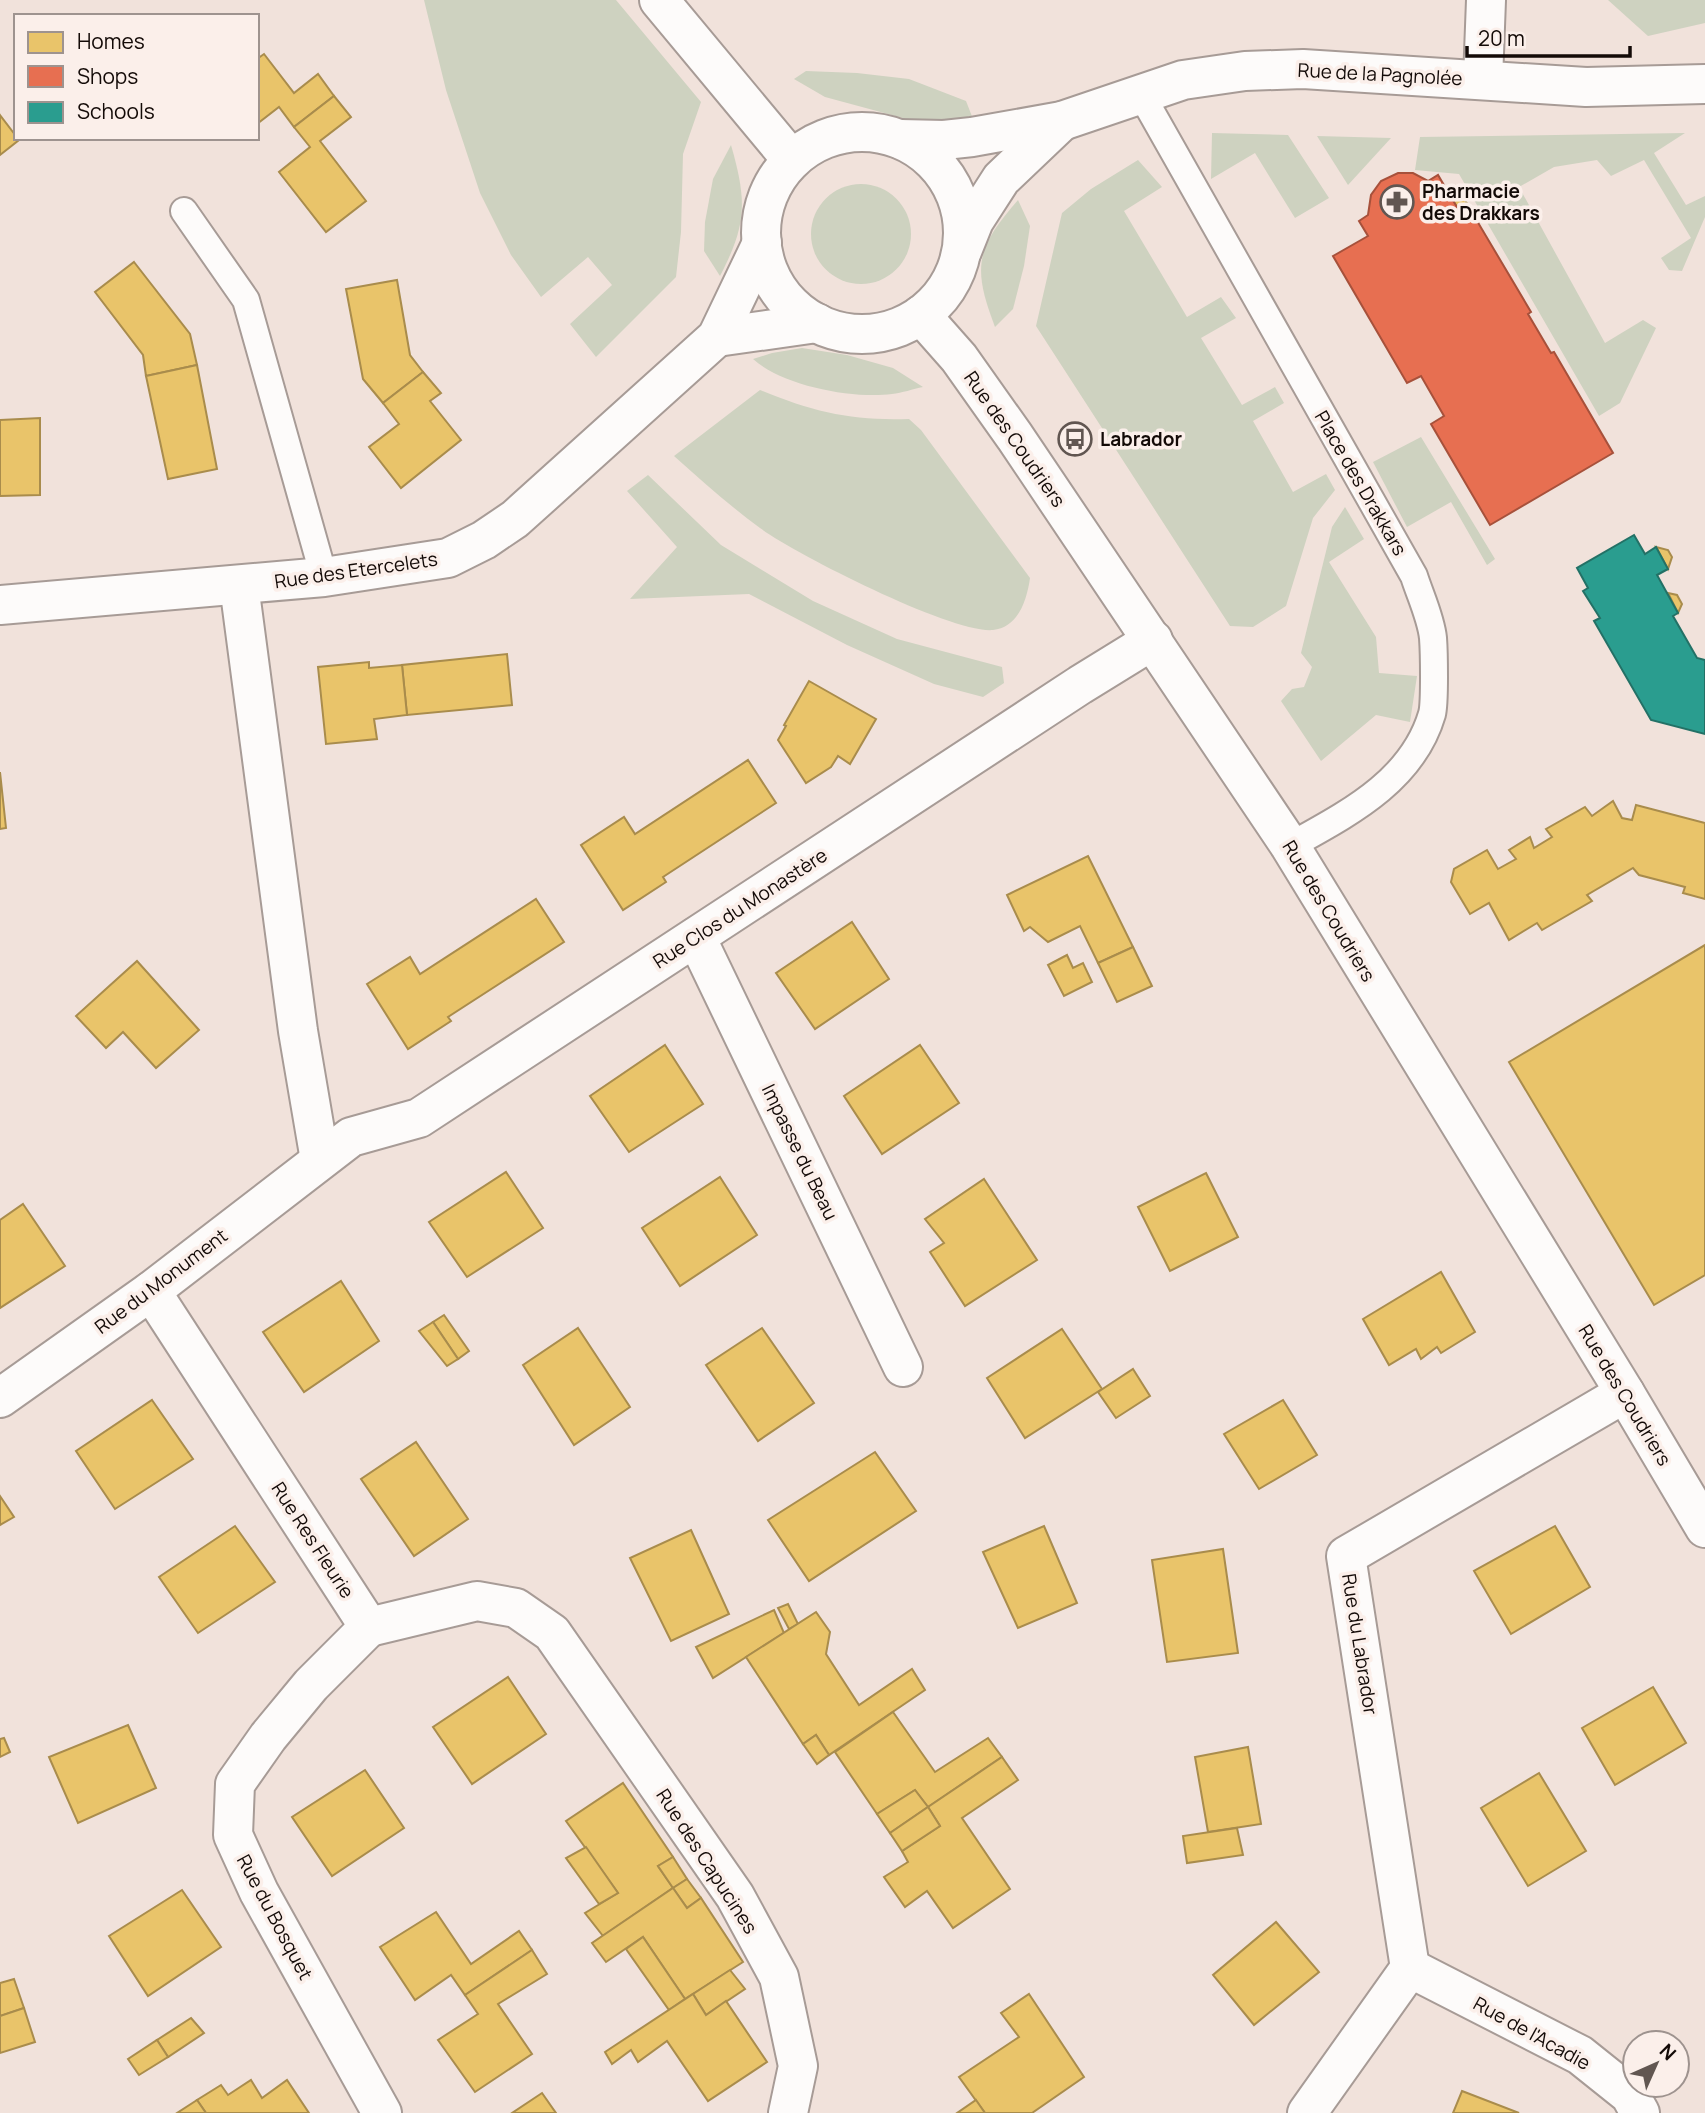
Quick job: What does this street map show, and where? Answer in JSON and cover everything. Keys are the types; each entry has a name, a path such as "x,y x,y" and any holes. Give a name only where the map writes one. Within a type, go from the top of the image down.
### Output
{"street":[{"path":"659,0 792,160"},
{"path":"1483,80 1486,0"},
{"name":"Rue de la Pagnolée","path":"900,139 972,137 1062,121 1183,80 1245,71 1303,69 1586,87 1705,84"},
{"path":"962,251 963,225 958,200 948,180 927,155 900,139 876,133 849,132 806,148 792,160 770,189 764,208 762,243 767,267 775,286 792,305 809,319 833,330 874,334 898,328 921,315 940,297 955,273 974,220 1001,179 1062,121"},
{"name":"Rue des Etercelets","path":"0,606 324,577 448,558 484,540 515,519 717,337 762,243"},
{"name":"Rue des Coudriers","path":"921,315 969,372 1290,846 1705,1528"},
{"path":"717,337 817,323"},
{"path":"239,585 298,1031 320,1160"},
{"name":"Rue Clos du Monastère","path":"320,1160 351,1138 419,1118 1153,640"},
{"name":"Impasse du Beau","path":"696,937 903,1367"},
{"name":"Rue du Monument","path":"0,1398 151,1291 320,1160"},
{"name":"Rue Res Fleurie","path":"151,1291 369,1627"},
{"name":"Rue du Labrador","path":"1410,1968 1346,1556 1625,1393"},
{"name":"Rue des Capucines","path":"369,1627 477,1601 516,1608 552,1633 734,1896 779,1977 798,2066 788,2113"},
{"name":"Rue du Bosquet","path":"369,1627 311,1685 268,1737 235,1784 233,1835 259,1892 382,2113"},
{"path":"1307,2113 1410,1968"},
{"name":"Rue de l'Acadie","path":"1410,1968 1580,2055 1630,2095 1640,2113"}],"lane":[{"name":"Place des Drakkars","path":"1141,94 1414,576 1433,636 1432,712 1410,759 1377,793 1290,846"},
{"path":"184,211 246,300 324,577"}],"green space":[{"path":"424,0 616,0 701,102 683,154 681,232 676,277 596,357 570,324 612,285 588,257 541,297 511,255 480,193 446,90"},
{"path":"1608,0 1705,0 1705,23 1648,36"},
{"path":"806,71 909,79 966,101 973,119 925,124 825,97 794,79"},
{"path":"1212,133 1288,135 1329,198 1295,218 1255,153 1211,179"},
{"path":"1685,133 1654,153 1686,205 1705,196 1705,217 1682,271 1669,270 1661,258 1691,238 1644,160 1611,176 1597,160 1554,167 1519,187 1605,343 1643,320 1656,328 1620,403 1599,416 1459,174 1415,170 1420,137"},
{"path":"1317,136 1391,138 1348,185"},
{"path":"731,145 740,182 742,212 735,241 720,276 704,251 705,222 713,179"},
{"path":"1138,160 1162,187 1124,211 1187,317 1221,297 1236,318 1201,338 1242,405 1275,387 1284,403 1253,421 1293,492 1326,474 1335,490 1313,518 1286,606 1253,627 1230,626 1036,326 1062,213 1091,189"},
{"path":"861,184 880,188 896,199 907,215 911,234 907,253 896,269 880,280 861,284 842,280 826,269 815,253 811,234 815,215 826,199 842,188"},
{"path":"1018,200 1030,226 1024,266 1013,309 995,327 983,289 982,259 993,232"},
{"path":"802,348 847,355 893,368 923,387 876,395 838,392 782,377 753,359"},
{"path":"760,390 833,414 909,419 921,430 1030,578 1024,603 1015,618 1002,628 973,628 911,606 839,573 760,528 674,456"},
{"path":"1421,437 1495,559 1487,565 1451,502 1407,527 1373,462"},
{"path":"648,475 721,545 813,601 897,639 1002,667 1004,683 983,697 934,684 847,645 749,594 630,599 677,547 627,491"},
{"path":"1345,507 1364,539 1329,562 1376,637 1379,673 1417,676 1410,722 1376,715 1321,761 1281,701 1292,689 1304,687 1312,667 1301,653 1332,527"}],"building: Homes":[{"path":"264,54 294,93 318,74 334,96 294,127 279,107 259,122 259,58"},
{"path":"334,96 351,117 320,141 366,201 326,232 279,172 310,147 294,127"},
{"path":"0,115 14,133 14,140 19,140 0,155"},
{"path":"1457,185 1470,209 1461,214 1447,190"},
{"path":"134,262 190,334 197,365 146,376 143,355 95,292"},
{"path":"397,280 410,355 423,372 383,403 363,379 346,289"},
{"path":"197,365 217,469 168,479 146,376"},
{"path":"423,372 441,393 430,401 461,440 401,488 369,447 399,424 383,403"},
{"path":"40,418 40,495 0,496 0,420"},
{"path":"1656,547 1668,550 1672,557 1668,569"},
{"path":"1668,593 1677,595 1682,604 1678,613"},
{"path":"507,654 512,705 407,715 402,665"},
{"path":"369,662 369,668 402,665 407,715 374,719 377,739 326,744 318,667"},
{"path":"809,681 876,719 850,764 838,756 831,767 806,783 778,740"},
{"path":"748,760 776,803 663,877 666,882 623,910 581,845 624,817 635,834"},
{"path":"0,772 6,828 0,829"},
{"path":"1613,801 1622,818 1632,820 1636,805 1705,823 1705,899 1683,893 1685,887 1639,875 1633,868 1587,895 1592,901 1542,930 1537,923 1509,940 1489,903 1470,914 1451,882 1454,869 1487,850 1498,869 1516,859 1509,850 1530,837 1534,848 1552,837 1546,829 1585,807 1592,816"},
{"path":"1088,856 1133,947 1098,963 1080,926 1048,942 1030,927 1024,931 1007,895"},
{"path":"536,899 564,942 448,1017 451,1021 408,1049 367,984 410,957 420,974"},
{"path":"852,922 889,979 815,1029 776,973"},
{"path":"1705,945 1705,1275 1654,1305 1509,1062"},
{"path":"1133,947 1152,986 1117,1002 1098,963"},
{"path":"1067,955 1073,968 1083,963 1092,982 1064,996 1048,965"},
{"path":"137,961 199,1030 156,1068 123,1032 106,1048 76,1016"},
{"path":"665,1045 703,1104 629,1152 590,1096"},
{"path":"920,1045 959,1103 882,1154 844,1096"},
{"path":"506,1172 543,1228 467,1277 429,1222"},
{"path":"1206,1173 1238,1237 1170,1271 1138,1207"},
{"path":"720,1177 757,1235 680,1286 642,1228"},
{"path":"984,1179 1037,1260 965,1306 930,1252 944,1243 925,1219"},
{"path":"23,1204 65,1266 0,1308 0,1220"},
{"path":"1441,1272 1475,1332 1441,1353 1437,1347 1421,1359 1416,1349 1389,1365 1363,1319"},
{"path":"341,1281 379,1341 304,1392 263,1332"},
{"path":"444,1315 469,1351 458,1359 433,1322"},
{"path":"433,1322 458,1359 447,1366 419,1331"},
{"path":"578,1328 630,1407 574,1445 523,1365"},
{"path":"762,1328 814,1403 758,1441 706,1365"},
{"path":"1062,1329 1102,1389 1025,1438 987,1378"},
{"path":"1133,1369 1150,1396 1116,1418 1098,1392"},
{"path":"152,1400 193,1459 115,1509 76,1451"},
{"path":"1283,1400 1317,1455 1259,1489 1224,1434"},
{"path":"416,1442 468,1519 414,1556 361,1479"},
{"path":"875,1452 916,1511 809,1581 768,1520"},
{"path":"0,1496 14,1517 0,1525"},
{"path":"235,1526 275,1582 198,1633 159,1577"},
{"path":"1044,1526 1077,1603 1018,1628 983,1552"},
{"path":"1555,1526 1590,1587 1511,1634 1474,1571"},
{"path":"691,1530 729,1614 671,1641 630,1558"},
{"path":"1223,1549 1238,1653 1167,1662 1152,1560"},
{"path":"788,1604 798,1624 789,1629 778,1608"},
{"path":"774,1610 784,1633 713,1678 696,1647"},
{"path":"816,1612 830,1632 826,1654 859,1705 912,1669 925,1690 829,1755 816,1735 803,1744 746,1657"},
{"path":"508,1677 546,1734 472,1784 433,1727"},
{"path":"1653,1687 1686,1743 1615,1785 1582,1728"},
{"path":"893,1712 935,1772 988,1738 1002,1757 928,1807 915,1790 877,1814 835,1752"},
{"path":"128,1725 156,1788 78,1823 49,1757"},
{"path":"816,1735 829,1755 817,1764 803,1744"},
{"path":"4,1738 10,1752 0,1757 0,1739"},
{"path":"1248,1747 1261,1824 1208,1832 1195,1757"},
{"path":"1002,1757 1018,1780 962,1818 1010,1889 953,1928 927,1891 905,1907 884,1877 908,1862 902,1851 940,1826 928,1807"},
{"path":"365,1770 404,1828 332,1876 292,1817"},
{"path":"1539,1773 1586,1851 1528,1886 1481,1808"},
{"path":"623,1783 673,1857 658,1866 673,1888 603,1936 585,1913 618,1893 566,1821"},
{"path":"915,1790 928,1807 890,1833 877,1814"},
{"path":"928,1807 940,1826 902,1851 890,1833"},
{"path":"1237,1828 1243,1855 1187,1863 1183,1836"},
{"path":"586,1847 618,1893 599,1904 566,1858"},
{"path":"673,1857 687,1879 673,1888 658,1866"},
{"path":"687,1879 701,1898 687,1908 673,1888"},
{"path":"673,1888 687,1908 701,1898 743,1962 685,1999 643,1937 606,1962 592,1943"},
{"path":"182,1890 221,1947 148,1996 109,1936"},
{"path":"436,1912 471,1964 519,1931 532,1950 465,1995 451,1975 415,2000 380,1947"},
{"path":"1276,1922 1319,1972 1254,2025 1213,1975"},
{"path":"643,1937 685,1999 669,2010 626,1949"},
{"path":"532,1950 547,1974 498,2004 532,2054 475,2092 438,2040 478,2014 465,1995"},
{"path":"730,1970 745,1989 706,2015 693,1994"},
{"path":"14,1979 24,2008 0,2016 0,1983"},
{"path":"693,1994 706,2015 726,2001 767,2062 708,2101 667,2041 638,2062 631,2050 612,2064 605,2052"},
{"path":"1029,1994 1084,2077 1032,2113 985,2113 959,2077 1019,2037 1001,2013"},
{"path":"24,2008 35,2042 0,2053 0,2016"},
{"path":"191,2018 204,2033 168,2057 157,2040"},
{"path":"157,2040 168,2057 139,2075 128,2059"},
{"path":"251,2080 262,2098 287,2080 309,2113 206,2113 197,2100 221,2085 228,2095"},
{"path":"1462,2091 1519,2113 1453,2113"},
{"path":"542,2093 556,2113 512,2113"},
{"path":"197,2100 206,2113 177,2113"},
{"path":"976,2100 985,2113 957,2113"}],"building: Shops":[{"path":"1398,173 1413,173 1428,181 1438,175 1461,214 1470,209 1531,312 1528,314 1551,353 1554,352 1613,453 1490,525 1431,424 1444,416 1421,376 1407,383 1333,256 1368,236 1359,221 1368,215 1371,195 1381,181"}],"building: Schools":[{"path":"1634,535 1645,554 1656,547 1668,569 1657,575 1678,613 1673,616 1697,658 1705,660 1705,734 1651,720 1594,621 1600,618 1583,591 1588,588 1577,568"}],"place":[{"name":"Pharmacie des Drakkars","path":"1397,202"},
{"name":"Labrador","path":"1075,439"}]}
